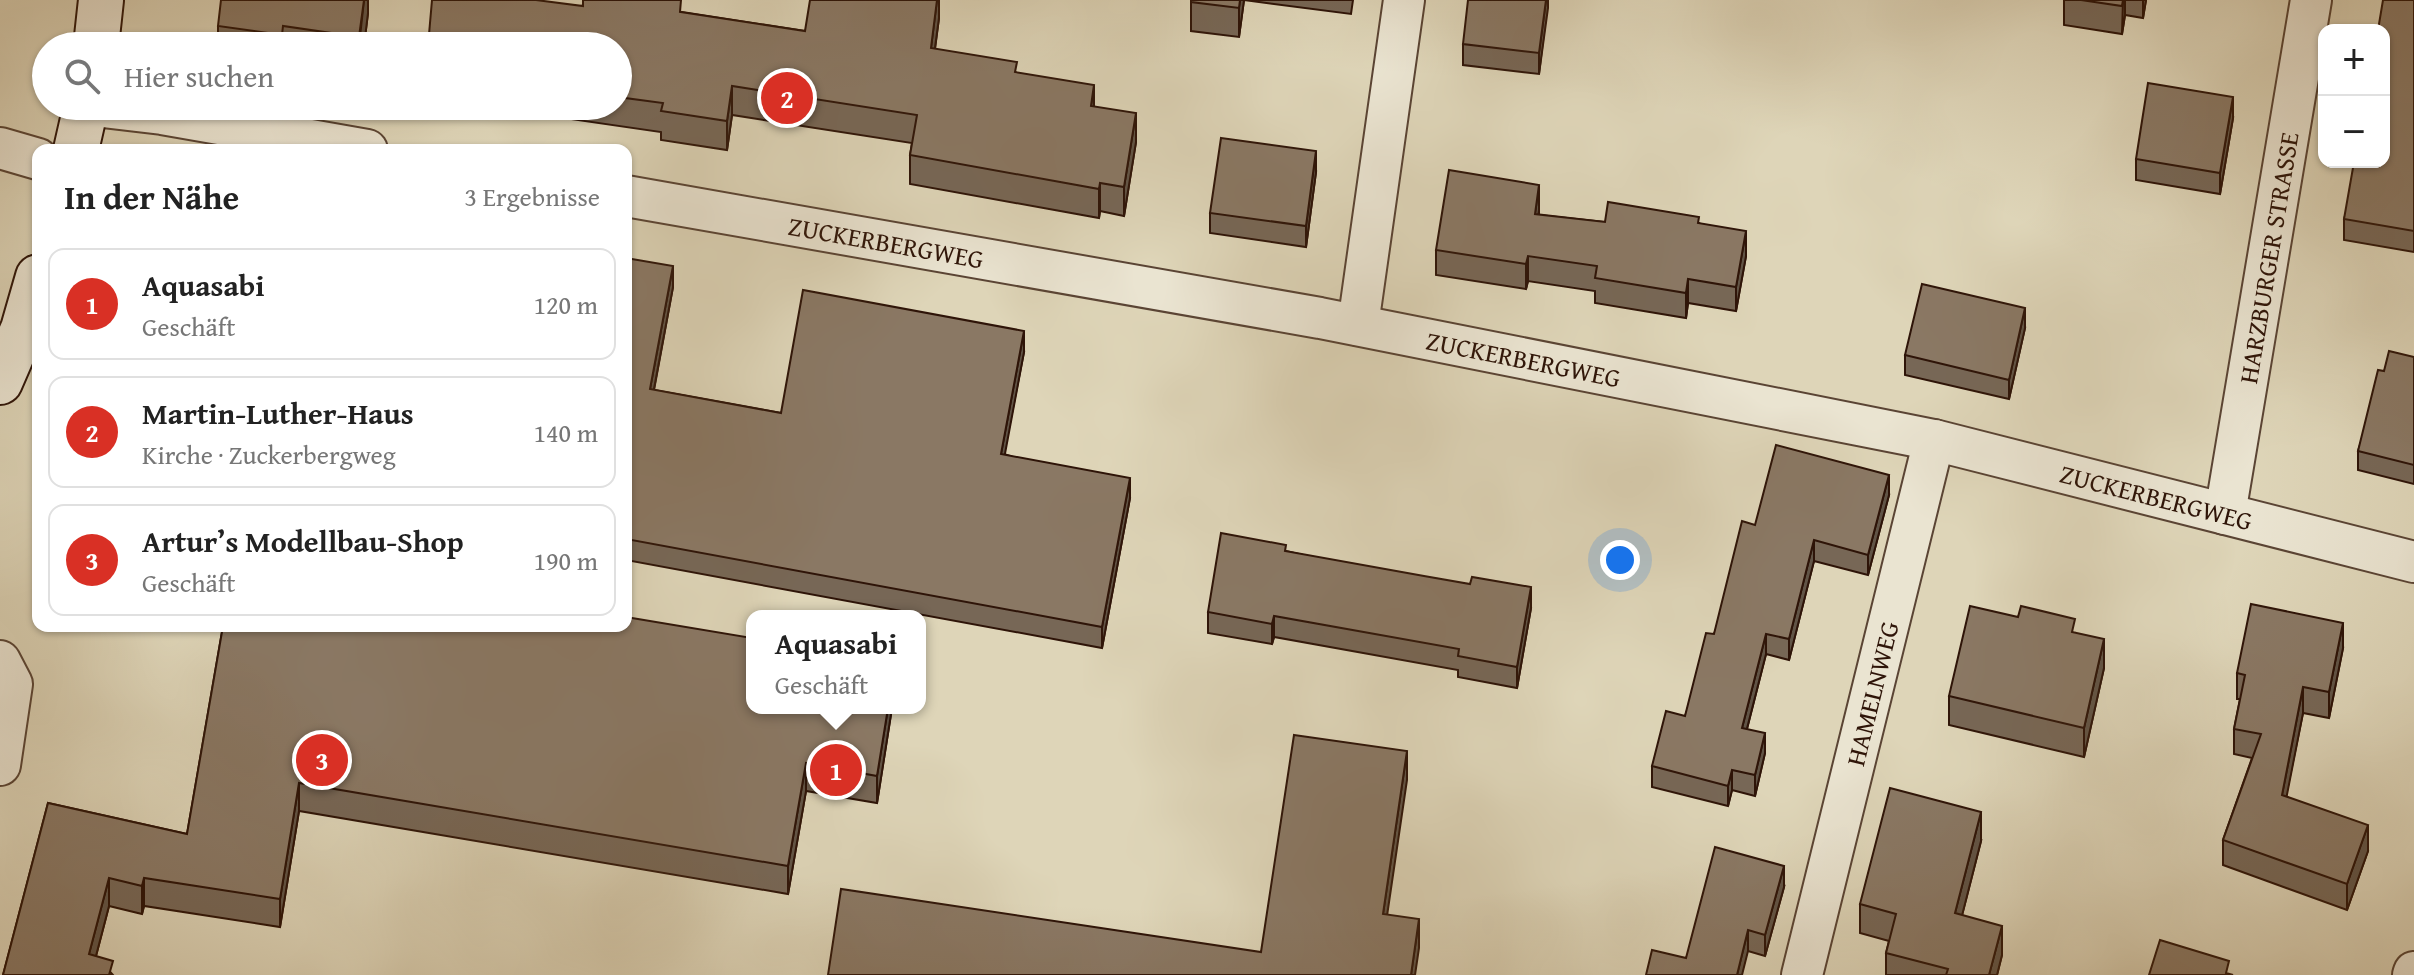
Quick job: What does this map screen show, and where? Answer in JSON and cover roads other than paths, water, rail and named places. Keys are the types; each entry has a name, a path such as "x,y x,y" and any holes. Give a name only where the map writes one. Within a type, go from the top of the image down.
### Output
{"main road":[{"path":"98,32 101,0"},
{"path":"77,144 83,120"},
{"path":"0,382 23,329 32,298"}],"street":[{"path":"1358,325 1404,0"},
{"name":"HARZBURGER STRASSE","path":"2225,514 2311,0"},
{"path":"196,120 333,144"},
{"path":"0,148 32,157"},
{"name":"ZUCKERBERGWEG","path":"632,197 1358,325 1934,440 2414,562"},
{"name":"HAMELNWEG","path":"1813,965 1934,440"},
{"path":"0,661 12,684 0,765"}],"place":[{"name":"Martin-Luther-Haus","path":"787,98"},
{"name":"Artur’s Modellbau-Shop","path":"322,760"},
{"name":"Aquasabi","path":"836,770"}]}
